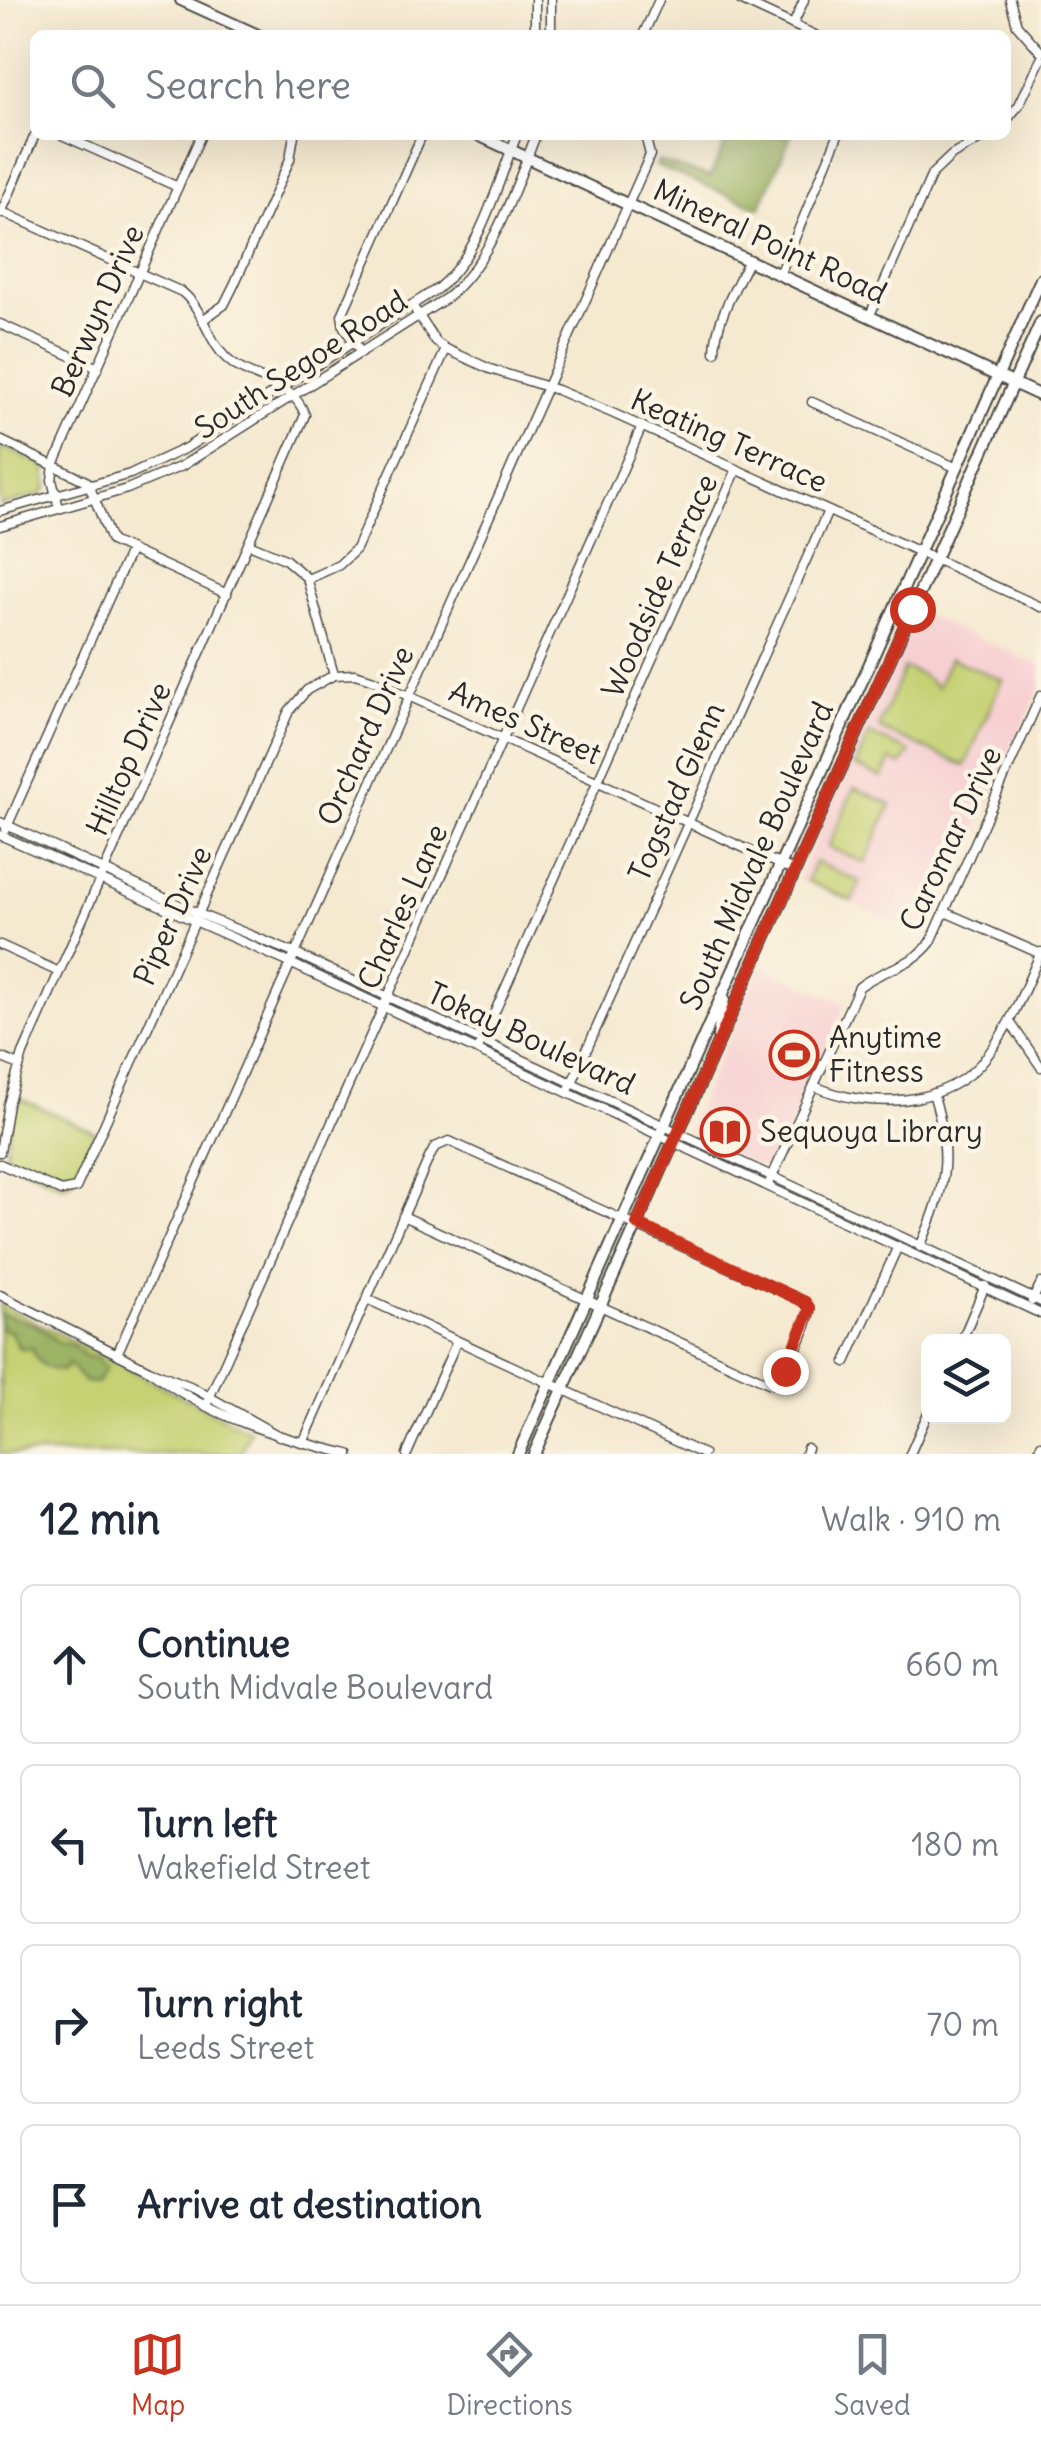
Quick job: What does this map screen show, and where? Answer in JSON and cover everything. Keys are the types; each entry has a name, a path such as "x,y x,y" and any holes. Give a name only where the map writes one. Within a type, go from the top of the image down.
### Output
{"main road":[{"path":"181,0 244,30"},
{"name":"Mineral Point Road","path":"489,140 1041,396"},
{"name":"South Midvale Boulevard","path":"518,1454 1041,279"},
{"name":"South Midvale Boulevard","path":"534,1454 1040,325"},
{"path":"720,1038 718,1027 730,973"}],"street":[{"path":"535,0 535,30"},
{"path":"551,0 551,30"},
{"path":"646,30 660,0"},
{"path":"740,0 805,30"},
{"path":"793,24 804,0"},
{"path":"1010,0 1017,26 1041,55 1011,114"},
{"path":"34,140 0,212 182,292 195,302 226,359 289,392"},
{"path":"73,140 178,187"},
{"name":"Berwyn Drive","path":"59,508 52,480 54,465 200,140"},
{"path":"204,319 224,305 290,159 293,140"},
{"path":"361,353 344,327 342,315 420,140"},
{"name":"South Segoe Road","path":"0,526 150,482 182,466 289,392 354,341 451,277 461,265 515,140"},
{"name":"South Segoe Road","path":"0,511 154,465 361,353 445,299 474,270 534,140"},
{"name":"Orchard Drive","path":"117,1354 650,155 646,140"},
{"path":"780,274 836,140"},
{"path":"870,315 932,174 945,160 978,140"},
{"path":"716,352 715,342 726,310 749,260"},
{"name":"Keating Terrace","path":"412,304 436,342 446,349 642,426 920,554 1039,603"},
{"path":"0,324 98,368"},
{"path":"308,579 339,565 356,549 446,349"},
{"name":"Hilltop Drive","path":"0,1152 19,1065 303,421 302,409 289,392"},
{"path":"812,402 957,468"},
{"name":"Charles Lane","path":"208,1401 642,426"},
{"path":"0,440 91,485 106,535 227,594"},
{"name":"Woodside Terrace","path":"478,1050 737,469"},
{"name":"Togstad Glenn","path":"568,1092 828,511"},
{"path":"249,544 285,560 308,579 334,675"},
{"path":"1,835 130,550"},
{"name":"Ames Street","path":"334,675 365,676 795,871"},
{"name":"Piper Drive","path":"0,1164 61,1192 72,1191 80,1184 290,710 307,690 334,675"},
{"name":"Caromar Drive","path":"768,1187 859,987 921,954 931,942 1041,695"},
{"name":"Tokay Boulevard","path":"4,824 573,1082 768,1187 984,1288 1035,1303"},
{"name":"Tokay Boulevard","path":"1,835 568,1092 663,1131"},
{"path":"814,1086 867,1102 894,1102 933,1093 978,1066 1010,1022 1041,953 945,912"},
{"path":"0,945 59,972"},
{"path":"1010,1022 1041,1068"},
{"path":"0,1056 19,1065"},
{"path":"916,1255 941,1197 947,1164 944,1129 933,1093"},
{"name":"Tokay Boulevard","path":"677,1138 989,1277 1035,1303 1041,1314"},
{"path":"303,1443 403,1216 441,1143 459,1143 805,1302 810,1309 809,1319 780,1381 770,1384 403,1216"},
{"path":"846,1362 902,1237"},
{"path":"964,1334 989,1277"},
{"path":"1035,1303 1041,1283"},
{"path":"0,1295 279,1436 349,1454"},
{"path":"367,1299 702,1454"},
{"path":"407,1454 457,1341"},
{"path":"910,1454 923,1424"},
{"path":"1037,1454 1041,1445"}],"shaded area":[{"path":"918,612 1041,666 1041,685 928,937 798,879"},
{"path":"760,966 845,1003 815,1076 772,1167 767,1170 691,1135 688,1129"}],"green space":[{"path":"727,140 789,140 760,208 656,166 658,161 710,177"},
{"path":"0,446 45,466 47,487 42,494 0,506"},
{"path":"950,658 1002,680 965,766 880,729 879,725 904,668 937,687"},
{"path":"869,734 910,752 901,765 891,760 882,778 855,766"},
{"path":"854,788 891,804 865,863 828,847"},
{"path":"815,862 860,882 852,901 807,881"},
{"path":"14,1096 95,1132 72,1181 63,1185 5,1159"},
{"path":"0,1304 250,1431 240,1454 0,1454"},
{"path":"0,1313 38,1326 58,1342 98,1359 106,1368 97,1383 85,1382 69,1364 62,1371 47,1367 32,1348 19,1348 10,1331 1,1329"}],"place":[{"name":"Anytime Fitness","path":"794,1055"},
{"name":"Sequoya Library","path":"725,1132"}],"route":[{"path":"785,1371 809,1319 810,1309 805,1302 637,1224 912,609"}]}
